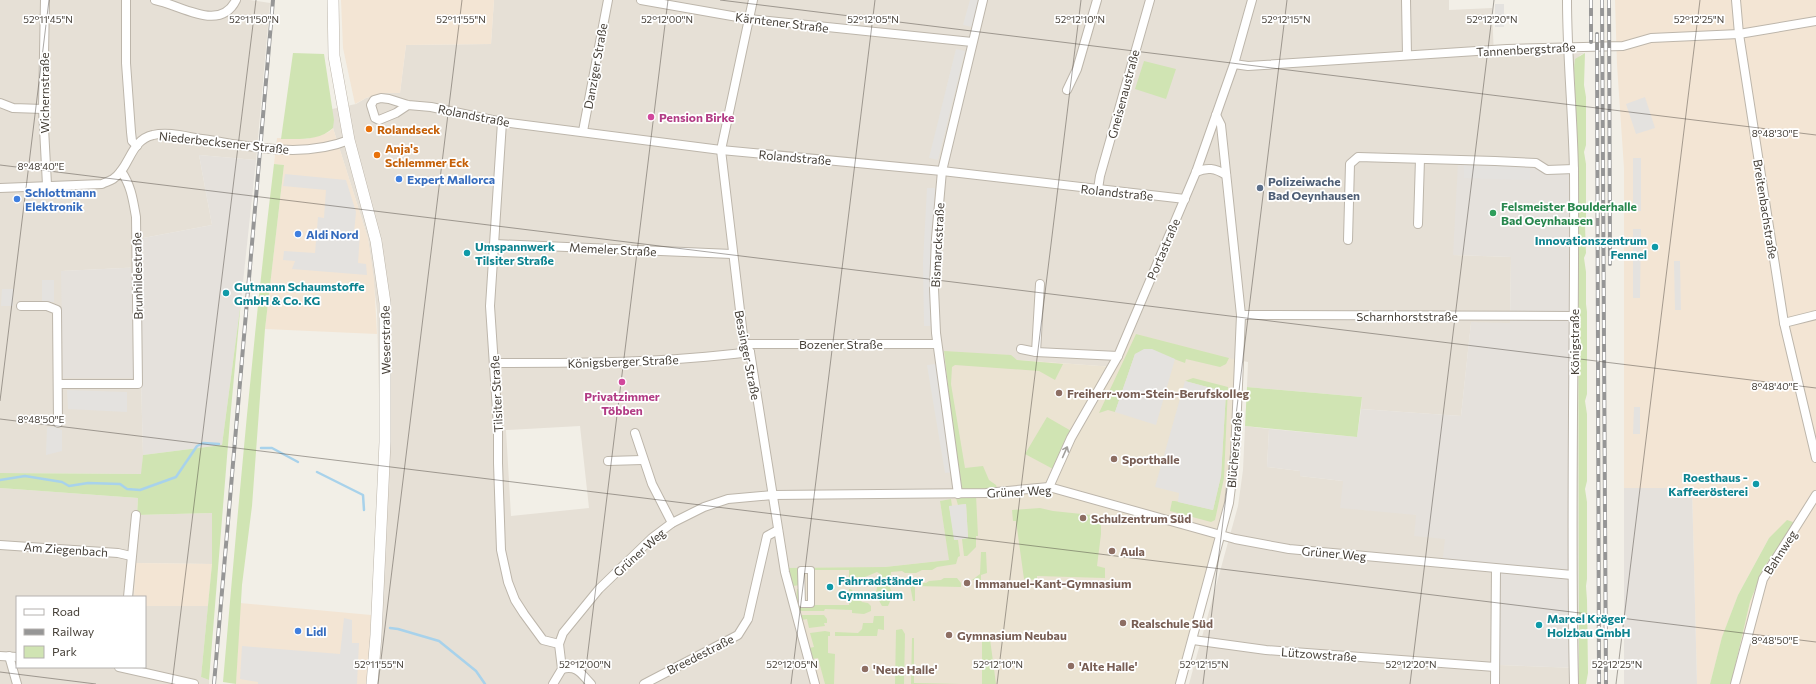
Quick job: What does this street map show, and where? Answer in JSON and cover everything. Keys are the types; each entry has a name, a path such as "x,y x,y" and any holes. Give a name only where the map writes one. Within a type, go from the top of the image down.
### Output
{"street":[{"name":"Wichernstraße","path":"45,0 43,109 47,185"},
{"path":"126,0 126,63 130,132 132,141 137,146"},
{"path":"155,0 215,17 228,12 236,2"},
{"name":"Weserstraße","path":"333,0 334,56 349,140 375,233 385,303 385,442 376,635 372,684"},
{"name":"Danziger Straße","path":"583,132 604,13 608,0"},
{"name":"Kärntener Straße","path":"641,0 749,19 972,42"},
{"name":"Bessinger Straße","path":"753,0 721,150 732,254 744,344 750,352 785,572 815,684"},
{"name":"Bismarckstraße","path":"958,494 937,344 934,289 939,188 983,0"},
{"path":"1067,90 1077,69 1097,0"},
{"name":"Gneisenaustraße","path":"1098,190 1100,176 1150,0"},
{"name":"Portastraße","path":"1049,487 1071,438 1118,356 1196,172 1234,64 1252,0"},
{"path":"1406,0 1407,55"},
{"name":"Königstraße","path":"1567,0 1567,46 1574,170 1572,575 1574,684"},
{"name":"Breitenbachstraße","path":"1736,0 1784,323"},
{"name":"Tannenbergstraße","path":"1234,64 1248,66 1567,46 1623,46 1651,38 1740,34 1816,21"},
{"path":"0,103 13,108 43,109"},
{"name":"Rolandstraße","path":"408,105 431,107 502,122 721,150 942,171 1184,199"},
{"name":"Blücherstraße","path":"1180,684 1229,503 1235,454 1241,315 1221,125 1216,115"},
{"name":"Tilsiter Straße","path":"502,122 490,306 498,426 501,550 507,576 516,600 543,640 559,644"},
{"name":"Niederbecksener Straße","path":"0,188 102,184 114,178 121,171 137,146 148,137 164,134 284,150 324,147 336,145 349,140"},
{"path":"1348,240 1350,164 1358,157 1536,163 1547,170 1574,170"},
{"path":"1418,224 1420,159"},
{"path":"1196,172 1204,168 1211,168 1219,170 1226,175"},
{"name":"Brunhildestraße","path":"58,384 138,384 136,217 132,193 126,178 121,171"},
{"name":"Memeler Straße","path":"494,244 732,254"},
{"path":"1036,352 1040,284"},
{"path":"21,306 47,306 57,310 58,423"},
{"name":"Scharnhorststraße","path":"1241,315 1574,316"},
{"path":"1816,316 1784,323 1816,458"},
{"name":"Bozener Straße","path":"744,344 937,344"},
{"path":"1021,349 1036,352 1118,356"},
{"name":"Königsberger Straße","path":"494,363 640,361 703,358 750,352"},
{"path":"635,433 642,460 652,484 672,523"},
{"path":"608,461 642,460"},
{"name":"Grüner Weg","path":"559,644 563,633 599,589 652,538 672,523 704,507 728,499 772,495 958,494 1049,487 1235,539 1289,549 1572,575"},
{"name":"Bahnweg","path":"1735,684 1762,579 1816,495"},
{"path":"128,596 136,515"},
{"name":"Breedestraße","path":"644,684 738,635 748,619 767,536 778,530"},
{"name":"Am Ziegenbach","path":"0,545 118,553 131,556"},
{"path":"1495,684 1496,569"},
{"path":"801,570 811,570 811,604 802,604 801,570"},
{"name":"Lützowstraße","path":"1193,640 1266,650 1494,667"},
{"path":"553,684 562,669 559,644"},
{"path":"9,656 17,684"},
{"path":"562,669 570,667 576,668 591,684"},
{"path":"127,668 194,684"}],"shaded area":[{"path":"0,0 250,0 270,3 256,160 199,155 212,225 143,238 144,267 62,271 141,378 142,474 0,473"},
{"path":"341,0 494,0 491,44 406,45 400,93 384,93 366,98 355,104 343,48"},
{"path":"494,0 1449,0 1449,10 1492,8 1494,57 1585,53 1580,55 1574,68 1578,171 1547,172 1453,255 1511,257 1510,323 1471,323 1461,416 1361,409 1362,397 1247,387 1248,362 1237,360 1114,367 1017,360 944,352 961,498 940,501 950,560 885,567 819,684 368,684 380,437 377,310 368,238 333,128 332,109 356,104 366,98 384,93 400,93 406,45 491,44","holes":["580,426 589,508 511,516 506,430"]},
{"path":"970,0 979,0 972,27 963,25"},
{"path":"1615,0 1816,0 1816,684 1731,684 1750,602 1764,567 1796,523 1769,538 1738,595 1722,638 1710,684 1697,684 1692,488 1624,488 1624,168 1617,65"},
{"path":"1495,4 1504,4 1504,27 1495,27"},
{"path":"956,49 965,51 938,160 929,158"},
{"path":"1645,97 1655,128 1636,134 1626,104"},
{"path":"333,128 368,238 374,279 377,334 265,329 284,165 274,164 277,138 307,139 329,132"},
{"path":"199,155 256,160 241,301 222,445 143,455 141,378 63,378 61,271 144,267 143,238 212,225"},
{"path":"1633,158 1641,158 1641,211 1633,211"},
{"path":"1458,163 1535,166 1547,172 1578,171 1579,668 1500,665 1499,571 1442,565 1445,539 1414,536 1416,515 1340,508 1343,481 1300,476 1300,471 1267,467 1269,429 1357,437 1361,409 1461,416 1471,322 1510,323 1511,257 1453,255"},
{"path":"1464,165 1530,167 1530,180 1464,178"},
{"path":"285,174 346,180 356,212 354,233 360,234 358,263 366,264 367,275 292,269 295,261 283,260 284,251 315,253 318,217 324,218 326,190 283,186"},
{"path":"927,188 935,188 931,262 931,326 924,326 923,262"},
{"path":"1633,229 1641,229 1640,298 1633,298"},
{"path":"1674,261 1680,261 1681,310 1675,310"},
{"path":"42,280 54,280 54,302 42,302"},
{"path":"2,289 13,289 13,306 1,306"},
{"name":"Schulzentrum Süd","path":"1129,332 1237,360 1232,454 1227,502 1177,684 819,684 787,568 885,567 949,560 940,501 961,497 944,351 1011,355 1017,360 1114,367"},
{"path":"1144,349 1152,349 1175,359 1156,425 1115,412 1135,354"},
{"path":"936,364 953,472 945,473 927,365"},
{"path":"1185,381 1226,392 1221,476 1213,510 1178,502 1179,493 1155,487"},
{"path":"67,390 127,392 127,412 68,409"},
{"path":"1634,407 1640,407 1640,434 1633,434"},
{"path":"1245,426 1269,429 1267,467 1300,471 1300,476 1343,481 1416,515 1445,539 1499,571 1500,665 1579,668 1579,684 1189,684 1238,506 1243,470"},
{"path":"47,427 56,427 62,430 62,451 46,455"},
{"path":"0,488 138,498 137,515 212,513 212,564 136,563 134,596 16,596 16,668 146,668 146,606 208,606 201,677 209,680 209,684 0,684"},
{"path":"1624,488 1692,488 1697,684 1624,684"},
{"path":"966,504 968,538 954,540 949,506"},
{"path":"136,563 212,564 208,606 146,606 146,596 134,596"},
{"path":"240,603 371,615 368,684 236,684"},
{"name":"Lidl","path":"344,618 352,620 352,643 359,643 357,684 258,684 258,682 240,679 242,646 340,654"}],"green space":[{"path":"293,53 324,54 334,120 333,128 322,135 302,139 281,139"},
{"path":"1585,53 1584,85 1586,97 1586,145 1584,152 1586,164 1586,253 1584,258 1586,272 1587,312 1587,394 1585,401 1587,414 1587,481 1585,489 1587,502 1586,586 1588,673 1586,684 1579,684 1578,171 1574,68 1575,59"},
{"path":"1144,61 1176,69 1166,99 1135,89"},
{"path":"274,164 284,165 265,329 252,506 242,585 236,684 223,682 240,487"},
{"path":"241,301 209,680 201,677 212,564 212,513 137,515 138,498 0,488 0,473 141,474 143,455 222,445"},
{"path":"1136,334 1229,358 1226,364 1220,367 1186,359 1185,363 1147,349 1135,354 1115,412 1108,410 1099,413"},
{"path":"944,351 1011,355 1017,360 1063,364 1055,380 1039,371 955,365 952,367 951,384 965,468 983,466 989,480 996,485 997,488 960,490"},
{"path":"1193,378 1228,387 1224,478 1215,520 1211,522 1170,511 1172,501 1213,510 1221,476 1226,392 1185,381"},
{"path":"1247,387 1362,397 1357,437 1245,426"},
{"path":"1047,417 1073,432 1053,469 1025,454"},
{"path":"961,495 976,495 978,536 976,536 976,547 967,556 964,556 962,539 968,538 966,504 958,505 956,498 961,498"},
{"path":"951,499 952,506 949,506 955,540 958,540 960,556 958,557 956,564 937,567 932,570 922,570 916,573 905,573 902,571 891,572 890,588 893,594 888,606 882,606 876,595 877,587 882,586 882,575 877,572 865,577 858,577 852,585 849,585 849,570 801,570 801,585 792,586 787,568 885,567 949,560 940,501"},
{"path":"1040,508 1053,511 1101,516 1101,534 1097,566 1105,568 1105,578 1037,576 1037,580 1024,579 1016,521 1013,521 1012,510"},
{"path":"1787,520 1796,523 1764,567 1750,602 1731,684 1710,684 1722,637 1738,595 1769,538"},
{"path":"981,552 986,552 987,573 981,575 981,580 972,580 980,574"},
{"path":"944,578 957,578 961,583 961,587 915,586 915,601 913,601 910,585 914,582 926,583"},
{"path":"797,589 801,589 801,605 849,605 849,589 851,589 862,602 868,603 871,606 871,611 864,614 852,613 852,610 825,609 824,611 798,611 796,601"},
{"path":"799,615 824,615 827,619 827,623 824,623 825,626 809,628 807,619 802,620"},
{"path":"874,616 884,616 884,630 878,629 877,636 835,636 835,632 858,633 862,629 863,623 873,623"},
{"path":"902,629 905,634 904,684 895,684 896,630"},
{"path":"825,631 830,632 830,636 828,636 828,653 835,654 834,684 825,684 818,658 812,659 809,648 814,647 810,633"},
{"path":"912,638 914,638 914,683 961,684 911,684"},
{"path":"990,639 996,684 982,684 982,640"}],"waterway":[{"path":"0,480 25,476 62,482 69,486 88,483 120,484 127,489 140,490 176,477 197,446 203,443 219,444"},
{"path":"261,448 272,448 298,462"},
{"path":"317,472 363,495 364,510"},
{"path":"390,628 439,641 476,671 485,684"}],"railway":[{"path":"214,684 273,0"},
{"path":"1591,0 1591,42"},
{"path":"1602,0 1606,684"},
{"path":"1609,0 1610,264"},
{"path":"1597,34 1599,684"}],"place":[{"name":"Pension Birke","path":"651,117"},
{"name":"Rolandseck","path":"369,129"},
{"name":"Anja's Schlemmer Eck","path":"377,155"},
{"name":"Expert Mallorca","path":"399,179"},
{"name":"Polizeiwache Bad Oeynhausen","path":"1260,188"},
{"name":"Schlottmann Elektronik","path":"17,199"},
{"name":"Felsmeister Boulderhalle Bad Oeynhausen","path":"1493,213"},
{"name":"Aldi Nord","path":"298,234"},
{"name":"Innovationszentrum Fennel","path":"1655,247"},
{"name":"Umspannwerk Tilsiter Straße","path":"467,253"},
{"name":"Gutmann Schaumstoffe GmbH & Co. KG","path":"226,293"},
{"name":"Privatzimmer Többen","path":"622,382"},
{"name":"Freiherr-vom-Stein-Berufskolleg","path":"1059,393"},
{"name":"Sporthalle","path":"1114,459"},
{"name":"Roesthaus - Kaffeerösterei","path":"1756,484"},
{"name":"Schulzentrum Süd","path":"1083,518"},
{"name":"Aula","path":"1112,551"},
{"name":"Immanuel-Kant-Gymnasium","path":"967,583"},
{"name":"Fahrradständer Gymnasium","path":"830,587"},
{"name":"Realschule Süd","path":"1123,623"},
{"name":"Marcel Kröger Holzbau GmbH","path":"1539,625"},
{"name":"Lidl","path":"298,631"},
{"name":"Gymnasium Neubau","path":"949,635"},
{"name":"'Alte Halle'","path":"1071,666"},
{"name":"'Neue Halle'","path":"865,669"}]}
